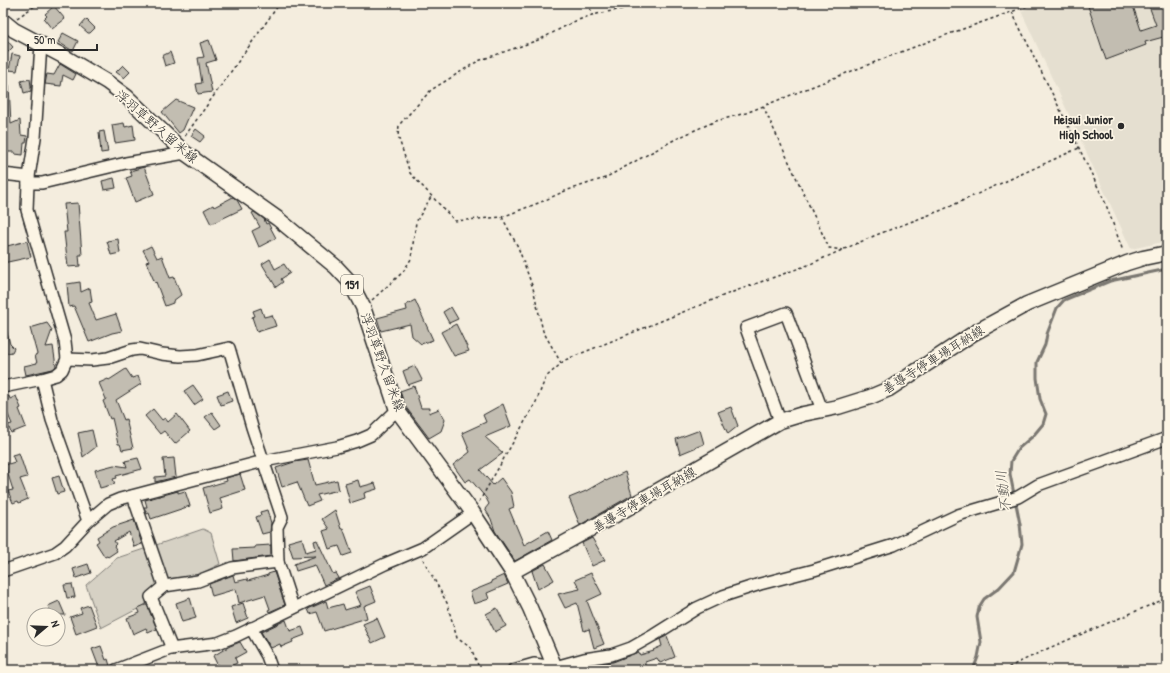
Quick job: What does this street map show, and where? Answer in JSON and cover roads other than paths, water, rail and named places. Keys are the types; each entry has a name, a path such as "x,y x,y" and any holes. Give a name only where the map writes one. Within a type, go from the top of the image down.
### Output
{"main road":[{"name":"浮羽草野久留米線","path":"5,23 106,82 127,97 181,149 278,219 336,266 350,282 363,307 397,410 473,513 512,572 530,608 555,668"},
{"name":"善導寺停車場耳納線","path":"512,572 780,421 838,407 870,397 889,389 974,333 1027,304 1127,263 1143,258 1167,254"}],"street":[{"path":"3,387 56,375 62,370 67,359 66,341 27,210 29,180 35,138 41,44"},
{"path":"3,174 42,183 126,163 168,156 181,149"},
{"path":"780,421 746,328 786,313 822,410"},
{"path":"67,359 92,360 108,358 140,349 180,356 197,355 229,348 252,427 282,517 277,527 278,562 293,608"},
{"path":"42,379 52,420 88,521"},
{"path":"3,571 55,553 65,546 88,521 108,504 120,499 264,461 337,447 357,441 371,435 397,410"},
{"path":"513,670 534,664 555,668 584,659 611,655 631,648 697,608 723,596 894,545 958,515 1015,498 1038,485 1167,438"},
{"path":"133,496 164,586"},
{"path":"116,670 172,648 218,644 385,564 423,548 473,513"},
{"path":"172,648 151,597 164,586 198,580 232,568 278,562"},
{"path":"251,628 267,656 272,670"}],"waterway":[{"name":"不動川","path":"973,670 978,657 981,642 977,617 979,607 984,599 999,588 1014,572 1022,544 1020,524 1010,474 1011,461 1019,448 1033,436 1043,424 1046,414 1040,399 1037,378 1037,362 1045,345 1047,334 1057,308 1064,300 1110,281 1167,269"}],"place":[{"name":"Heisui Junior High School","path":"1121,126"}]}
